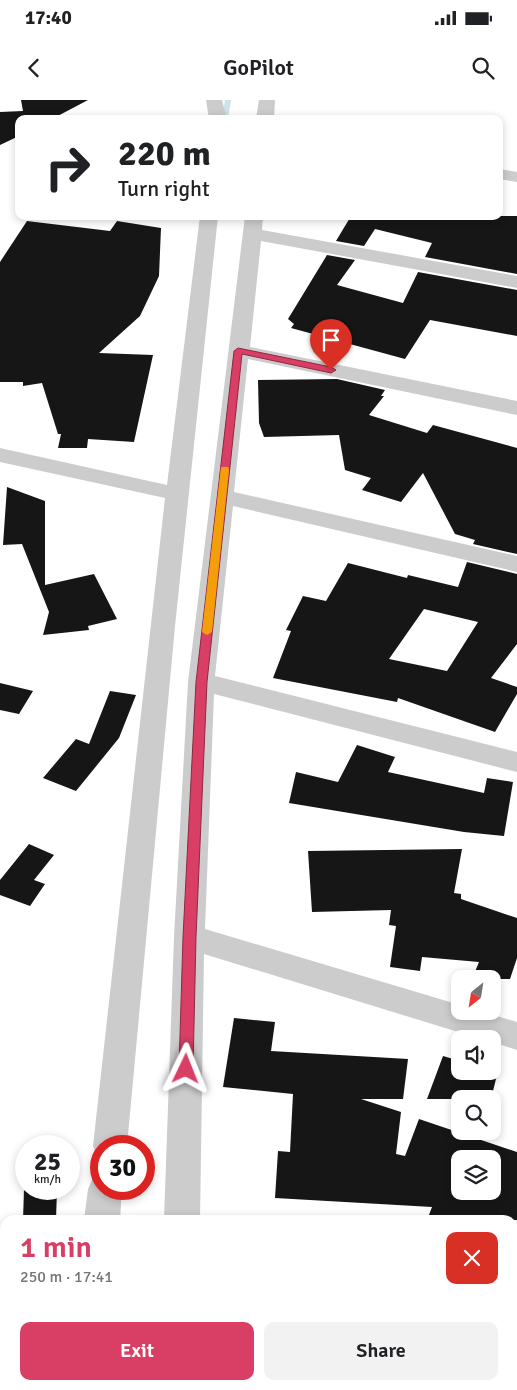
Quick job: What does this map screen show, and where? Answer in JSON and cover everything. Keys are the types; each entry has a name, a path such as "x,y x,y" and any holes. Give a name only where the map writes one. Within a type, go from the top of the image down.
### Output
{"street":[{"path":"214,100 217,115"},
{"path":"265,115 267,100"},
{"path":"503,175 517,177"},
{"path":"111,1135 177,494 209,220"},
{"path":"182,1215 189,937 201,682 253,225 517,282"},
{"path":"238,351 517,408"},
{"path":"0,455 177,494"},
{"path":"222,496 517,564"},
{"path":"201,682 517,762"},
{"path":"189,937 517,1036"},
{"path":"102,1215 104,1200"}],"building":[{"path":"21,100 88,100 60,115 15,115 15,138 0,145 0,112 23,111"},
{"path":"503,216 517,216 517,274 425,257 432,243 375,229 364,246 336,241 349,220 503,220"},
{"path":"27,221 110,231 117,221 161,228 159,276 140,316 99,353 153,355 134,442 88,439 87,448 58,448 61,434 58,434 42,383 23,386 23,382 0,382 0,262"},
{"path":"327,255 355,260 337,285 403,303 418,272 517,290 517,336 430,320 405,359 291,328 294,324 288,319"},
{"path":"337,379 385,390 381,396 384,396 369,415 427,433 433,425 517,448 517,554 473,544 475,540 455,534 423,473 401,502 362,490 371,478 345,470 339,435 264,437 259,423 258,380"},
{"path":"7,487 45,501 45,585 94,574 117,619 88,626 89,630 43,635 49,612 22,544 3,545"},
{"path":"467,562 517,574 517,644 491,678 517,687 517,694 495,732 398,698 397,702 273,678 291,631 286,630 303,596 326,601 348,563 407,578 408,575 458,587","holes":["424,609 478,622 447,671 389,659"]},
{"path":"0,683 33,691 19,714 0,710"},
{"path":"110,691 136,695 119,738 76,791 43,778 76,739 89,744"},
{"path":"357,745 395,757 388,772 484,793 487,778 513,782 504,836 464,832 289,803 296,772 338,782"},
{"path":"29,844 54,855 34,880 45,884 30,906 0,895 0,880"},
{"path":"462,849 454,893 461,894 461,899 517,918 517,958 510,979 501,979 501,970 476,970 479,962 422,957 420,971 390,967 396,926 389,925 391,910 312,912 308,851"},
{"path":"234,1018 275,1022 271,1051 408,1059 403,1099 361,1099 401,1112 396,1154 405,1156 419,1119 451,1130 451,1140 481,1140 517,1152 517,1215 429,1215 432,1207 275,1198 278,1151 290,1152 293,1094 223,1087"},
{"path":"443,1056 451,1058 451,1080 496,1080 493,1090 451,1090 451,1099 427,1099"},
{"path":"24,1200 57,1200 56,1215 23,1215"}],"waterway":[{"path":"226,115 228,100"}],"slow traffic":[{"path":"207,632 225,470"}],"route":[{"path":"186,1069 189,937 201,682 238,351 331,370"}]}
